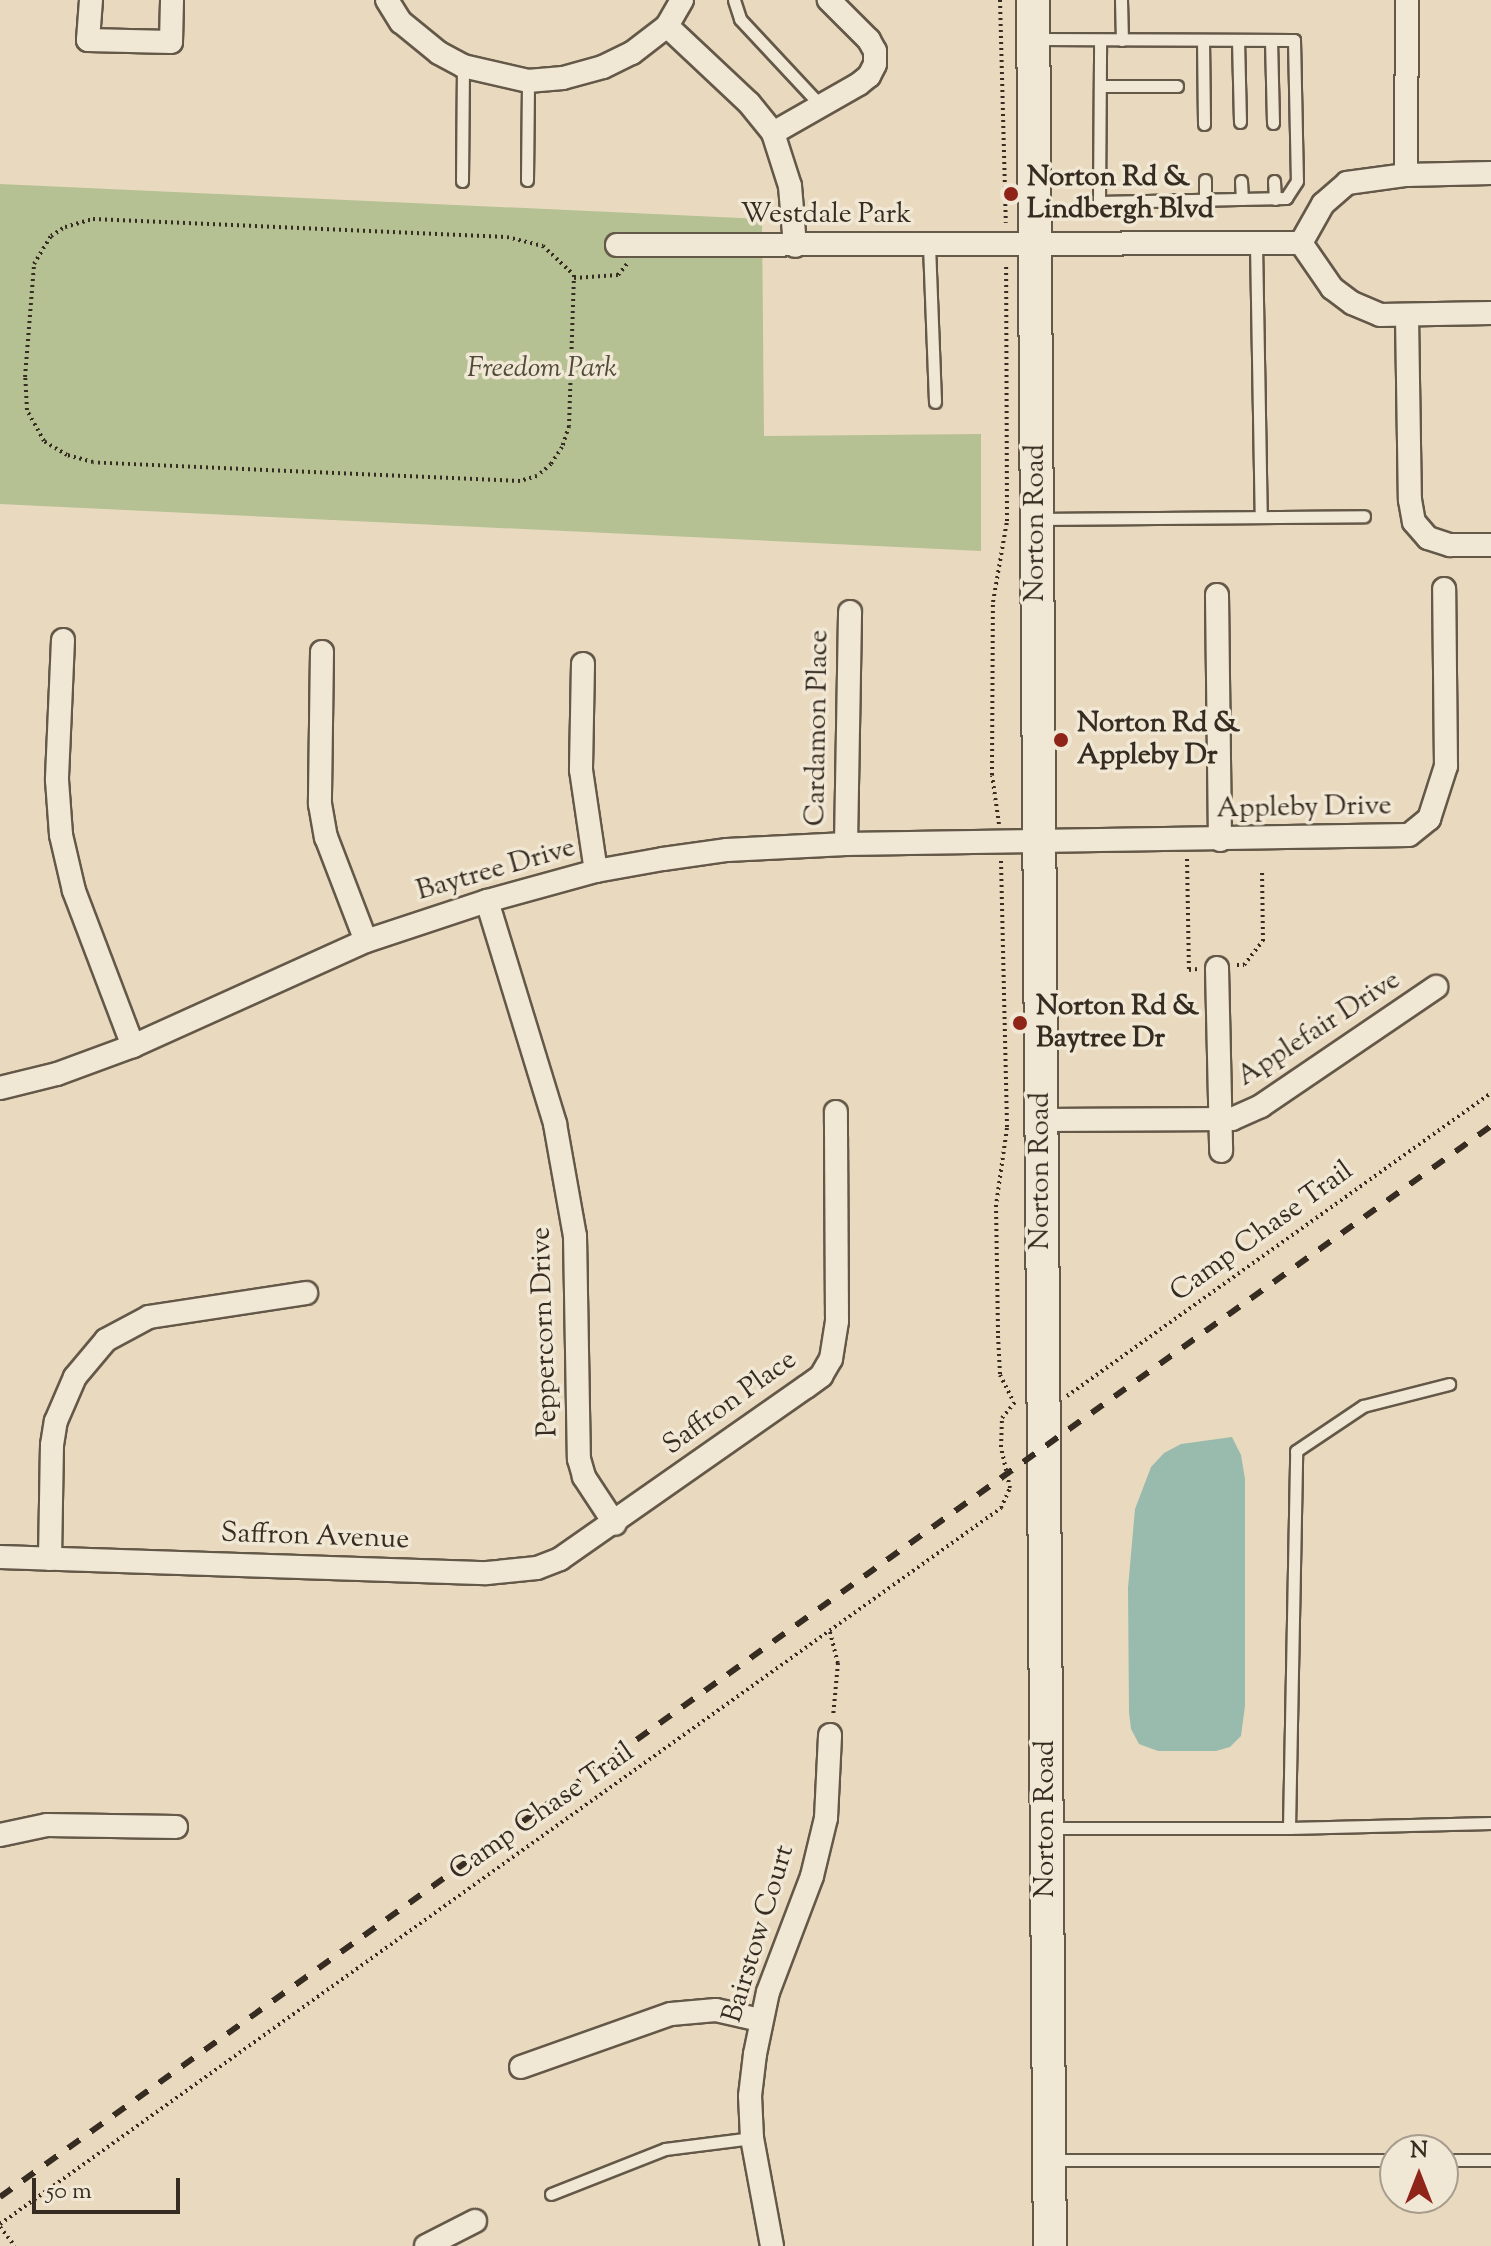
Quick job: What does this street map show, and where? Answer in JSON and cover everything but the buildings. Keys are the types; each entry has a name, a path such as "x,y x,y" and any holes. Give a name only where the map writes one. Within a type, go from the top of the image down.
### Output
{"main road":[{"name":"Norton Road","path":"1033,0 1020,245 1036,519 1050,2246"}],"street":[{"path":"91,0 88,40 171,42 172,0"},
{"path":"387,0 416,37 463,66 528,81 563,78 603,67 632,53 667,26 682,0"},
{"path":"773,133 869,76 875,64 875,51 869,40 829,0"},
{"path":"1406,175 1407,0"},
{"path":"667,26 749,103 773,133 790,186 795,246"},
{"path":"1491,173 1406,175 1347,183 1323,204 1301,243 1332,288 1352,303 1380,315 1491,313"},
{"name":"Westdale Park","path":"617,245 1301,243"},
{"path":"1407,316 1414,522 1428,538 1450,545 1491,545"},
{"name":"Appleby Drive","path":"1038,841 1383,838 1409,835 1429,819 1446,766 1444,589"},
{"path":"1217,595 1220,840"},
{"name":"Cardamon Place","path":"846,844 850,612"},
{"path":"63,640 57,780 61,835 74,891 133,1046"},
{"path":"322,652 320,804 326,837 366,941"},
{"path":"583,664 581,770 596,871"},
{"name":"Baytree Drive","path":"0,1088 57,1074 133,1046 366,941 487,901 596,871 727,850 846,844 1038,841"},
{"name":"Peppercorn Drive","path":"487,901 555,1124 575,1236 579,1459 584,1477 615,1524"},
{"path":"1217,968 1221,1151"},
{"name":"Applefair Drive","path":"1041,1120 1232,1119 1261,1106 1436,987"},
{"name":"Saffron Place","path":"615,1524 821,1376 831,1359 837,1321 836,1112"},
{"path":"50,1559 52,1445 56,1421 75,1377 97,1349 127,1327 149,1317 306,1293"},
{"name":"Saffron Avenue","path":"0,1557 514,1572 560,1559 615,1524"},
{"name":"Bairstow Court","path":"772,2246 752,2138 750,2096 760,2020 812,1876 826,1818 830,1735"},
{"path":"0,1835 47,1825 176,1827"},
{"path":"521,2067 681,2012 716,2010 760,2020"},
{"path":"426,2246 475,2221"}],"lane":[{"path":"734,0 740,19 821,106"},
{"path":"1121,0 1122,40"},
{"path":"1033,39 1294,40 1297,181 1286,198 1099,202 1100,40"},
{"path":"1203,40 1204,124"},
{"path":"1238,40 1240,122"},
{"path":"1271,40 1273,123"},
{"path":"462,181 463,66"},
{"path":"527,180 528,81"},
{"path":"1100,86 1177,86"},
{"path":"1205,180 1205,200"},
{"path":"1241,181 1242,199"},
{"path":"1274,181 1275,199"},
{"path":"1256,243 1261,517"},
{"path":"929,245 935,402"},
{"path":"1036,519 1364,516"},
{"path":"1289,1828 1296,1451 1363,1406 1449,1384"},
{"path":"1046,1828 1289,1828 1491,1823"},
{"path":"551,2194 665,2149 752,2138"},
{"path":"1049,2161 1379,2160"},
{"path":"1459,2160 1491,2160"}],"path":[{"path":"1000,0 1020,245 1007,521 993,602 992,775 1000,842 1007,991 1007,1128 996,1205 998,1336 1000,1375 1014,1402 1023,1399"},
{"path":"81,221 507,237 543,246 564,261 574,278 569,426 551,464 537,476 520,481 93,462 67,455 44,441 27,410 25,377 34,264 51,236 81,221"},
{"path":"574,278 618,275 642,246"},
{"path":"1187,840 1189,970"},
{"path":"1244,965 1263,941 1262,869"},
{"name":"Camp Chase Trail","path":"1062,1399 1491,1093"},
{"path":"1223,1255 1237,1274"},
{"name":"Camp Chase Trail","path":"0,2226 1001,1508 1010,1488 1001,1447 1001,1427 1005,1412 1014,1402"},
{"path":"830,1632 838,1663 830,1735"},
{"path":"0,2226 15,2246"}],"green space":[{"name":"Freedom Park","path":"0,184 762,219 764,436 981,434 981,551 0,504"}],"shaded area":[{"path":"1232,1437 1241,1455 1245,1479 1245,1706 1241,1736 1230,1747 1216,1751 1158,1751 1139,1744 1131,1729 1129,1712 1128,1588 1135,1509 1151,1467 1164,1453 1181,1444"}],"railway":[{"path":"0,2197 1491,1126"}],"place":[{"name":"Norton Rd & Lindbergh Blvd","path":"1011,194"},
{"name":"Norton Rd & Appleby Dr","path":"1061,740"},
{"name":"Norton Rd & Baytree Dr","path":"1020,1023"}]}
